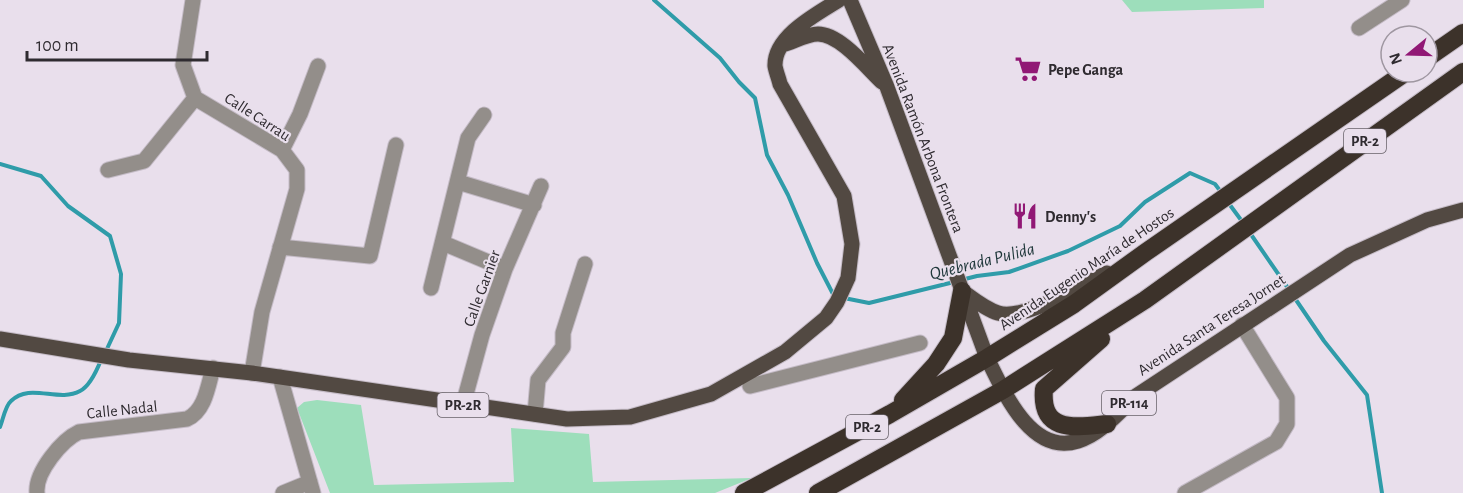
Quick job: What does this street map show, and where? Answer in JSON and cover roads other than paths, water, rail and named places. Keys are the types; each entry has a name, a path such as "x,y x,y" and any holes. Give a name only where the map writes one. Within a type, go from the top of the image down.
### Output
{"highway":[{"path":"1439,50 1463,33"},
{"name":"PR-2","path":"818,493 1003,390 1145,300 1463,72"},
{"name":"Avenida Eugenio María de Hostos","path":"744,493 890,414 1074,304 1389,84"},
{"path":"890,414 936,364 953,338 962,290"},
{"path":"1107,424 1071,428 1051,418 1043,405 1044,389 1145,300"}],"main road":[{"path":"782,45 795,28 839,0"},
{"name":"Avenida Ramón Arbona Frontera","path":"850,0 887,87 987,358"},
{"path":"782,45 816,34 826,35 841,43 887,87"},
{"name":"PR-2R","path":"0,339 129,360 252,373 567,419 630,417 711,394 785,352 826,318 837,302 848,278 852,244 844,196 780,84 775,64 782,45"},
{"name":"Avenida Santa Teresa Jornet","path":"987,358 1018,414 1039,436 1057,445 1079,441 1107,424 1136,396 1350,255 1427,220 1463,210"},
{"path":"962,290 999,313 1011,314 1047,303 1146,252"}],"street":[{"path":"108,170 144,161 195,98 183,65 193,0"},
{"path":"1359,28 1402,0"},
{"path":"282,150 300,114 318,66"},
{"name":"Calle Carrau","path":"195,98 282,150 297,170 297,189 262,312 252,373"},
{"path":"431,288 468,138 484,115"},
{"path":"280,247 370,256 396,145"},
{"path":"458,182 534,205"},
{"name":"Calle Garnier","path":"463,405 505,269 541,186"},
{"path":"443,243 505,269"},
{"path":"535,414 538,380 563,347 563,333 585,264"},
{"path":"1185,493 1276,442 1287,424 1287,398 1242,325"},
{"path":"750,386 920,343"},
{"path":"785,352 794,376"},
{"name":"Calle Nadal","path":"37,493 38,482 45,465 71,436 79,432 187,419 196,415 205,397 213,368"},
{"path":"280,377 311,488 282,493"}],"waterway":[{"name":"Quebrada Pulida","path":"654,0 720,58 755,98 767,155 788,195 834,296"},
{"path":"0,164 41,176 68,206 110,236 121,274 119,323 106,351"},
{"name":"Quebrada Pulida","path":"961,280 1009,272 1068,251 1120,226 1145,202 1190,173 1215,184 1221,192"},
{"name":"Quebrada Pulida","path":"1227,201 1244,224"},
{"name":"Quebrada Pulida","path":"1250,233 1290,291"},
{"name":"Quebrada Pulida","path":"844,298 869,303 954,282"},
{"name":"Quebrada Pulida","path":"1294,297 1324,341 1367,395 1382,493"},
{"path":"0,427 11,401 27,393 63,395 80,391 90,382 101,360"}],"place":[{"name":"Pepe Ganga","path":"1028,69"},
{"name":"Denny's","path":"1025,216"}]}
